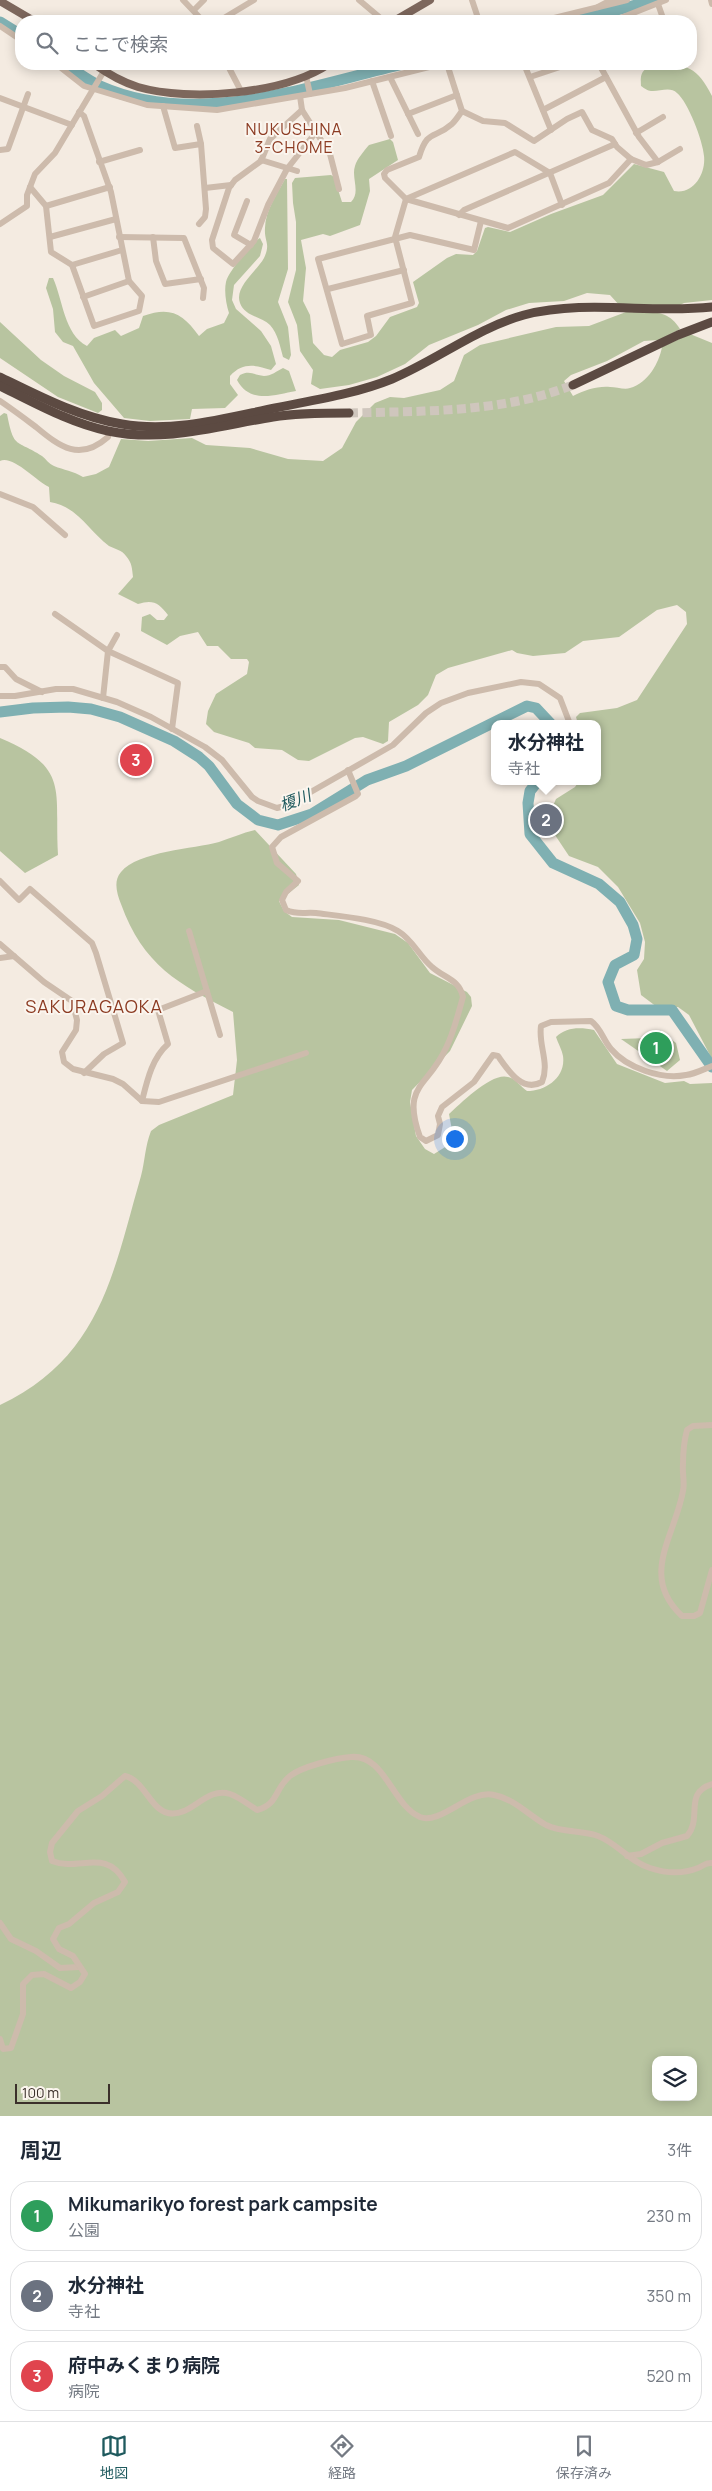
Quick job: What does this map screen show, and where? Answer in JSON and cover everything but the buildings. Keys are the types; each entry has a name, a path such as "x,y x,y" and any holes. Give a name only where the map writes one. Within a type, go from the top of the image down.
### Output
{"highway":[{"path":"0,377 64,407 92,417 140,426 203,427 376,384 405,373 482,332 509,320 535,313 577,307 655,310 712,307"},
{"path":"573,385 657,345 712,322"},
{"path":"0,386 62,416 92,427 140,436 285,416 348,413"}],"main road":[{"path":"0,0 24,15"},
{"path":"404,15 430,0"},
{"path":"104,71 117,79 139,87 160,91 204,94 241,91 306,76 318,70"}],"street":[{"path":"183,0 198,15"},
{"path":"194,10 204,0"},
{"path":"228,15 254,0"},
{"path":"359,0 377,15"},
{"path":"472,0 477,15"},
{"path":"598,8 611,0"},
{"path":"568,15 627,0"},
{"path":"629,15 666,0"},
{"path":"711,0 712,4"},
{"path":"658,4 662,15"},
{"path":"0,26 15,36"},
{"path":"64,70 84,86 147,105 217,110 300,96 417,70"},
{"path":"230,70 241,91"},
{"path":"449,70 462,111 483,121 505,123 534,141 567,119 582,112 592,130 612,139 631,159 646,165 658,162 680,149"},
{"path":"527,70 551,130"},
{"path":"530,77 551,70"},
{"path":"602,70 636,133 658,162"},
{"path":"0,224 27,206 30,187 35,174 55,153 92,88 104,71"},
{"path":"306,76 310,94"},
{"path":"390,77 418,134"},
{"path":"543,110 606,77"},
{"path":"372,81 391,136"},
{"path":"0,150 8,149 28,94"},
{"path":"408,114 457,95"},
{"path":"300,96 302,110 334,164 339,189"},
{"path":"0,98 72,125"},
{"path":"163,106 175,148 201,144"},
{"path":"302,110 270,140 261,160 231,185 212,240 213,248 233,264 251,244 260,228 268,205 287,169 294,163 316,132"},
{"path":"462,111 451,125 430,135 424,142 419,157 387,170 384,174 385,178 406,199 508,228 609,182 631,159"},
{"path":"30,187 46,206 51,252 72,265 94,326 139,312 142,296 130,281 119,237 110,187 99,162 84,116 79,112"},
{"path":"636,133 664,117"},
{"path":"197,126 201,144 205,188 205,217 199,224"},
{"path":"459,215 464,210 615,144"},
{"path":"99,162 140,150"},
{"path":"406,199 515,152 550,173 562,205"},
{"path":"261,160 297,171"},
{"path":"205,188 231,185"},
{"path":"46,206 110,187"},
{"path":"406,199 396,237 412,302 367,316 371,335 342,344 318,259 396,237 410,235 474,250 481,221"},
{"path":"247,201 234,235 251,244"},
{"path":"50,238 116,218"},
{"path":"119,237 184,238 204,288 203,298"},
{"path":"153,237 156,261 165,284 201,279"},
{"path":"72,265 122,250"},
{"path":"328,289 404,270"},
{"path":"83,297 130,281"},
{"path":"0,401 61,447 84,450 102,442 108,437"},
{"path":"0,494 33,507 65,535"},
{"path":"56,614 108,651 178,683 172,729"},
{"path":"103,698 108,651 117,635"},
{"path":"0,667 5,667 16,679 43,692"},
{"path":"0,696 56,689 73,689 150,716 205,747 222,760 252,798 277,808 288,804 393,745 426,713 441,702 492,687 521,682 539,684 560,698 568,720"},
{"path":"348,770 358,794 281,837 272,847 277,863 298,881 286,892 282,900 286,910 298,915 322,914 382,924 397,930 410,940 428,964 458,983 463,997 446,1048 415,1093 413,1106 415,1123 420,1137 426,1141 438,1136 440,1124 438,1116 442,1106 474,1082 493,1055 498,1056 519,1082 528,1085 542,1082 545,1074 545,1056 540,1035 541,1026 551,1022 591,1021 596,1025 613,1051 623,1060 646,1071 664,1076 686,1075 712,1066"},
{"path":"0,881 19,900 30,889 92,943 123,1043 104,1054 84,1073"},
{"path":"189,931 220,1035"},
{"path":"0,944 44,982 72,1002 78,1020 76,1030 62,1052 64,1062 73,1069 118,1082 142,1101 159,1102 306,1053"},
{"path":"0,958 14,956"},
{"path":"142,1101 148,1076 160,1051 168,1044 158,1010 207,992"},
{"path":"712,1425 693,1426 687,1430 683,1455 684,1485 680,1506 663,1549 662,1583 669,1602 682,1616 694,1616 700,1613 712,1570"},
{"path":"0,2039 3,2049 11,2048 24,2014 23,1984 32,1975 44,1974 71,1988 80,1982 85,1974 73,1956 58,1949 53,1939 59,1928 69,1924 94,1903 118,1892 125,1882 120,1872 100,1861 68,1866 52,1861 50,1852 52,1844 69,1826 78,1811 102,1796 125,1776 137,1783 161,1811 177,1814 215,1794 229,1794 257,1810 268,1807 291,1774 329,1761 352,1757 361,1758 368,1760 379,1770 406,1806 419,1816 428,1819 466,1800 491,1794 512,1800 546,1825 601,1837 627,1856 648,1868 673,1872 712,1863"},
{"path":"627,1856 641,1854 662,1843 687,1836 694,1824 697,1795 702,1787 712,1784"},
{"path":"0,1923 11,1939 36,1950 60,1968 79,1967"}],"green space":[{"path":"692,70 707,86 712,96 712,300 684,303 676,307 620,306 610,295 587,293 564,301 529,303 506,310 478,325 429,345 405,364 377,377 349,385 320,389 311,384 313,370 300,351 297,325 288,302 296,270 296,222 292,183 295,178 331,175 334,177 342,202 351,202 356,189 355,166 369,145 390,139 393,142 398,160 369,179 370,191 360,225 330,236 323,234 301,240 306,268 303,301 310,315 313,343 324,355 332,357 340,350 368,342 376,336 390,317 417,307 419,303 413,282 447,258 456,254 473,255 477,251 485,228 510,232 551,214 603,195 634,164 664,172 674,191 687,190 693,186 701,176 704,163 701,141 694,122 686,105 677,93 671,90 650,91 641,86 643,71"},
{"path":"285,179 287,179 288,269 278,302 288,327 291,355 289,360 283,357 277,336 270,325 245,311 239,297 243,285 261,263 266,253 265,228 267,215"},
{"path":"260,238 263,244 260,256 234,285 232,300 236,309 261,331 271,346 276,364 271,370 249,366 240,368 230,376 230,384 238,395 225,408 192,409 190,419 150,421 124,418 94,383 73,346 63,342 55,332 53,309 46,288 49,278 53,278 65,316 73,333 79,341 87,346 94,338 115,330 121,336 139,328 143,316 161,312 169,312 182,317 199,336 207,329 224,323 229,313 225,293 228,277 241,258"},
{"path":"626,312 649,312 669,317 680,329 659,340 644,341 607,361 571,375 564,381 573,396 596,388 626,389 642,382 652,372 662,347 690,334 712,343 712,1059 689,1015 678,1007 657,1007 641,995 637,970 644,959 645,942 640,923 618,887 598,867 569,856 551,829 549,815 556,799 576,785 601,785 601,720 577,720 576,717 580,713 617,708 637,700 687,624 686,612 677,605 657,610 619,637 583,641 565,653 533,656 517,653 512,650 448,668 436,675 428,695 418,705 389,722 388,741 383,744 363,737 355,738 309,761 298,760 282,750 255,748 249,743 214,732 206,724 208,711 216,694 247,674 249,662 247,659 231,659 218,646 207,646 198,632 180,636 167,645 141,631 142,617 150,614 157,620 164,620 168,615 155,603 138,604 118,594 133,577 131,563 124,554 109,546 68,508 50,502 49,487 18,465 5,460 0,461 0,416 4,413 7,414 14,439 17,442 42,456 52,465 83,477 96,474 109,467 121,439 148,441 192,438 206,445 250,448 288,459 323,461 342,448 356,422 375,403 390,397 404,398 440,390 454,381 464,355 480,345 556,327 589,326"},
{"path":"0,322 41,360 64,376 95,392 102,403 102,410 98,413 58,397 0,358"},
{"path":"283,368 289,371 296,391 271,396 256,395 242,388 237,380 243,374 267,376"},
{"path":"0,738 23,749 38,760 48,771 54,783 57,797 58,855 25,873 0,851"},
{"path":"255,830 296,874 299,885 279,901 284,911 292,917 339,920 395,934 408,943 430,973 467,992 471,997 472,1006 450,1051 412,1090 410,1102 416,1136 425,1149 434,1154 450,1144 452,1130 449,1114 485,1084 494,1079 508,1077 516,1081 527,1091 541,1088 553,1081 558,1076 563,1064 562,1054 556,1037 564,1031 578,1028 594,1030 617,1064 665,1083 684,1081 690,1084 712,1083 712,2116 0,2116 0,1405 34,1385 61,1363 82,1337 98,1309 111,1278 121,1246 141,1176 147,1142 151,1131 159,1125 233,1095 237,1060 233,1012 179,982 152,958 140,943 130,925 116,888 117,879 121,872 140,859 219,842"},
{"path":"660,1030 676,1043 680,1060 667,1071 621,1039 648,1038"}],"waterway":[{"path":"598,15 655,0"},
{"path":"0,22 15,31"},
{"path":"74,70 100,86 137,98 175,104 213,104 252,99 291,92 380,70"},
{"name":"榎川","path":"499,720 527,706 536,708 547,720"},
{"name":"榎川","path":"0,712 33,708 68,707 91,709 120,717 174,741 199,757 209,766 237,804 258,820 278,825 312,814 367,780 406,766 491,724"},
{"name":"榎川","path":"535,785 530,791 528,803 530,834 553,863 599,884 620,902 633,925 637,939 634,955 615,965 608,982 616,1006 628,1010 672,1010 712,1067"}],"tunnel":[{"path":"349,413 434,411 491,406 519,401 573,385"}],"place":[{"name":"府中みくまり病院","path":"136,760"},
{"name":"水分神社","path":"546,820"},
{"name":"Mikumarikyo forest park campsite","path":"656,1048"}],"district":[{"name":"NUKUSHINA 3-CHOME","path":"294,138"},
{"name":"SAKURAGAOKA","path":"94,1007"}]}
